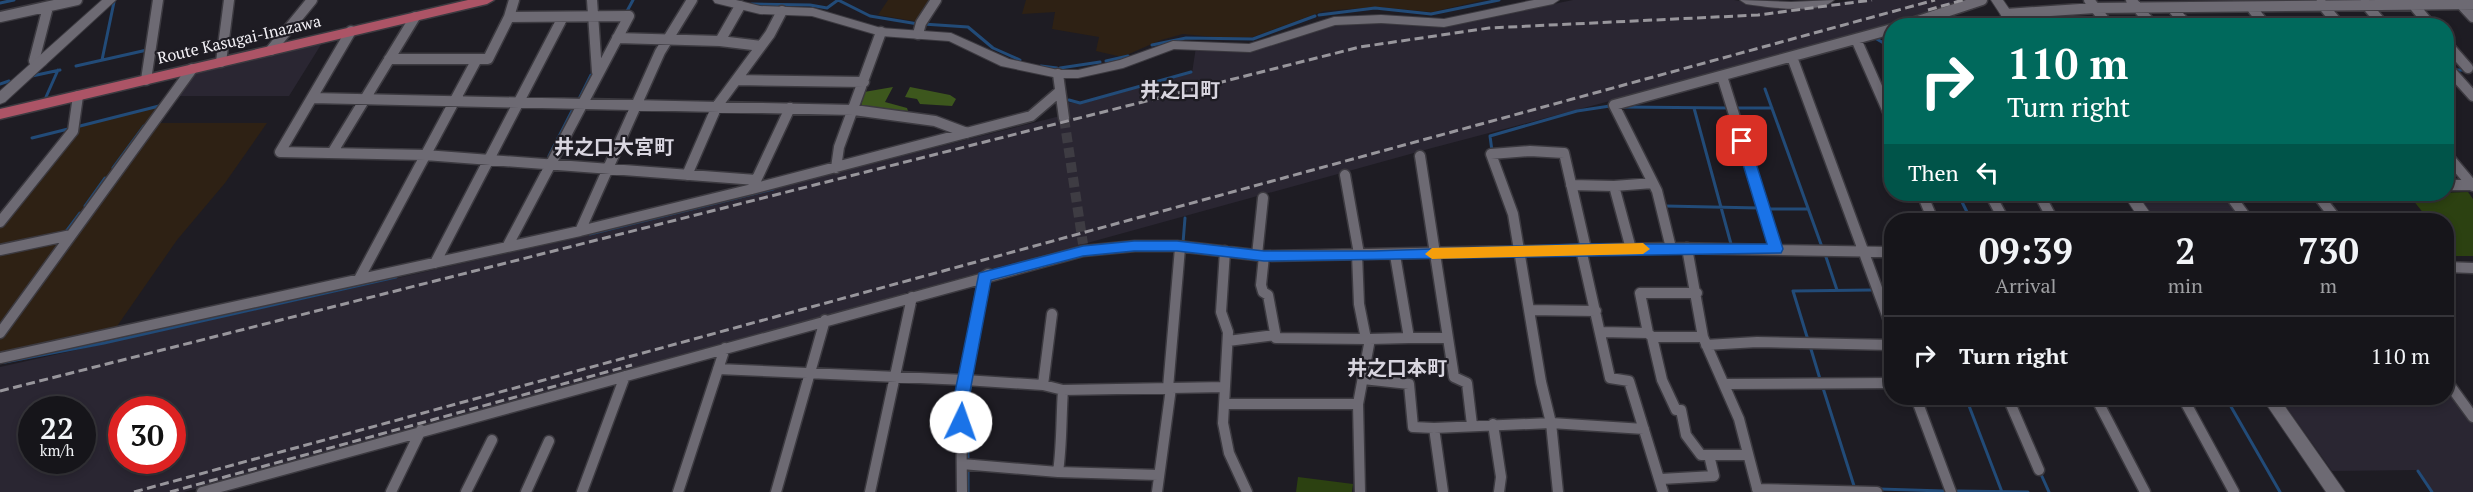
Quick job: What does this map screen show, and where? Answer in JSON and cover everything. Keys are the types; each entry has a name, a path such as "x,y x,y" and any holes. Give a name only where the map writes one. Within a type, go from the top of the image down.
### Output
{"main road":[{"path":"0,99 110,0"},
{"name":"Route Kasugai-Inazawa","path":"0,114 415,17 462,3 487,0"},
{"path":"719,0 740,6 827,15 881,32 951,37 1006,63 1058,74 1078,74 1123,64 1173,45 1250,48 1334,21 1381,19 1444,23 1553,0"},
{"path":"1746,0 1791,6 1828,0"},
{"path":"1997,0 2009,18"},
{"path":"2275,405 2336,492"}],"street":[{"path":"0,17 77,0"},
{"path":"146,80 158,0"},
{"path":"221,62 229,0"},
{"path":"271,50 312,0"},
{"path":"389,59 488,59 509,18 514,0"},
{"path":"592,0 597,73"},
{"path":"580,231 667,39 692,0"},
{"path":"918,34 921,23 936,0"},
{"path":"1928,18 1941,14 1944,10 1982,0"},
{"path":"2089,0 2103,18"},
{"path":"2131,0 2146,18"},
{"path":"2364,2 2377,18"},
{"path":"2411,2 2424,18"},
{"path":"2006,14 2095,8 2172,8 2184,4 2228,4 2252,7 2274,3 2459,2 2473,4"},
{"path":"2459,2 2473,17"},
{"path":"2321,3 2333,18"},
{"path":"42,62 34,61 47,5"},
{"path":"720,41 740,6"},
{"path":"2252,7 2260,18"},
{"path":"2172,8 2181,18"},
{"path":"687,175 717,106 761,46 782,11"},
{"path":"1941,14 1944,18"},
{"path":"507,247 581,103 630,16 509,18"},
{"path":"332,153 415,17"},
{"path":"435,263 563,17"},
{"path":"1671,248 1653,183 1614,105 1884,31"},
{"path":"351,32 280,152 425,155 489,159 687,175 754,185"},
{"path":"836,168 838,147 854,110 881,32"},
{"path":"617,38 720,41 761,46"},
{"path":"1857,39 1884,102"},
{"path":"2454,51 2471,68"},
{"path":"1792,57 1884,307"},
{"path":"359,279 477,59"},
{"path":"2454,68 2471,68"},
{"path":"0,333 192,69"},
{"path":"1058,74 1064,118"},
{"path":"1722,76 1776,249"},
{"path":"2454,76 2473,96"},
{"path":"736,80 864,82"},
{"path":"0,358 580,231 754,185 836,168 1031,116 1059,92"},
{"path":"0,222 73,131 78,96"},
{"path":"312,98 854,110 935,121 967,133"},
{"path":"754,185 790,108"},
{"path":"1558,492 1551,423 1528,310 1513,214 1491,154 1530,151 1564,153 1610,378 1629,381 1661,479 1663,492"},
{"path":"1420,156 1454,377 1467,383 1472,425"},
{"path":"2454,164 2472,185"},
{"path":"1345,175 1358,254 1357,285 1368,339 1359,404 1360,492"},
{"path":"1572,185 1614,186 1653,183"},
{"path":"2454,185 2472,185"},
{"path":"1614,186 1631,249"},
{"path":"1263,198 1261,285 1263,292 1268,295 1276,338 1447,338"},
{"path":"0,250 70,235"},
{"path":"962,492 961,402 984,277 994,270 1083,245 1134,242 1261,255 1395,255 1519,250 1671,248 1884,252"},
{"path":"202,492 421,430 1083,251 1134,246 1178,247"},
{"path":"1157,492 1170,388 1178,247"},
{"path":"1687,248 1704,341 1726,384 1757,490 1877,492"},
{"path":"1225,251 1221,312 1227,322 1228,341 1223,423 1229,453 1246,492"},
{"path":"1395,255 1409,338"},
{"path":"2454,267 2473,268"},
{"path":"1697,293 1640,293 1662,380 1676,410 1682,410 1686,435 1701,454 1748,455"},
{"path":"870,492 912,297"},
{"path":"1528,310 1596,311"},
{"path":"1043,385 1052,314"},
{"path":"776,492 825,320"},
{"path":"1601,332 1704,341 1884,345"},
{"path":"1228,341 1275,335"},
{"path":"678,492 725,348"},
{"path":"718,369 965,380 1043,385 1064,390 1225,387"},
{"path":"582,492 625,376"},
{"path":"1363,380 1409,384 1413,427 1551,423 1644,429"},
{"path":"1726,384 1884,383"},
{"path":"1058,472 1064,440 1060,430 1064,390"},
{"path":"2454,391 2473,417"},
{"path":"1224,404 1331,402 1359,404"},
{"path":"1920,405 1951,492"},
{"path":"2011,405 2039,470"},
{"path":"2100,405 2145,492"},
{"path":"2187,405 2234,492"},
{"path":"1493,424 1501,477 1499,492"},
{"path":"1434,428 1443,492"},
{"path":"391,492 421,430"},
{"path":"466,492 492,440"},
{"path":"526,492 549,441"},
{"path":"1661,479 1714,476 1708,455"},
{"path":"962,464 1058,472 1158,475"}],"shaded area":[{"path":"888,0 933,0 919,22 878,15"},
{"path":"1026,0 1484,0 1432,12 1377,7 1324,11 1253,37 1225,38 1183,34 1161,40 1122,57 1096,51 1099,37 1052,29 1055,12 1022,14"},
{"path":"1573,0 1734,0 1777,8 1805,9 1852,0 1974,0 1924,18 1884,18 1884,29 1432,148 184,492 0,492 0,367 612,230 1068,114 1067,102 1081,104 1192,73 1196,47 1224,52 1250,51 1311,29 1347,21 1445,26"},
{"path":"322,43 289,96 178,96 195,73"},
{"path":"157,107 63,235 0,247 0,227 76,128"},
{"path":"158,123 267,123 225,183 177,240 113,332 0,356 0,340"},
{"path":"2143,201 2229,201 2237,213 2150,213"},
{"path":"61,240 6,315 8,319 0,330 0,252"},
{"path":"2454,397 2473,424 2473,492 2433,492 2419,470 2332,471 2285,405 2454,405"}],"green space":[{"path":"893,87 885,102 907,108 908,111 861,107 864,92"},
{"path":"910,87 950,95 956,99 952,106 920,104 917,99 905,97"},
{"path":"2454,192 2468,192 2473,199 2473,256 2456,256 2454,253 2454,213 2423,213 2414,201 2454,201"},
{"path":"1298,477 1353,484 1352,492 1296,492"}],"waterway":[{"path":"0,3 14,0"},
{"path":"626,13 633,0"},
{"path":"752,4 810,5 827,8 838,0 870,16 918,24"},
{"path":"1319,15 1375,8 1431,14 1499,0"},
{"path":"102,60 114,2"},
{"path":"1152,45 1186,38 1253,39 1315,16"},
{"path":"923,24 968,27 993,48 1020,60"},
{"path":"1875,38 1884,43"},
{"path":"76,66 147,50"},
{"path":"1106,61 1128,56"},
{"path":"1060,68 1100,62"},
{"path":"1041,66 1057,68"},
{"path":"32,76 58,70"},
{"path":"46,97 58,70"},
{"path":"2456,70 2473,70"},
{"path":"1069,100 1080,103 1191,72"},
{"path":"579,99 591,75"},
{"path":"0,84 9,81"},
{"path":"1765,89 1772,108"},
{"path":"76,127 159,106"},
{"path":"1492,151 1490,136 1577,111 1610,106"},
{"path":"549,156 574,107"},
{"path":"1622,107 1729,108"},
{"path":"1694,108 1721,207"},
{"path":"1736,108 1772,108"},
{"path":"1772,108 1822,247"},
{"path":"113,168 144,126"},
{"path":"32,138 68,129"},
{"path":"85,206 105,178"},
{"path":"590,234 773,189"},
{"path":"1962,201 1968,213"},
{"path":"1665,206 1721,207"},
{"path":"1721,207 1759,208"},
{"path":"1721,207 1731,244"},
{"path":"1768,209 1808,209"},
{"path":"65,233 80,213"},
{"path":"1183,243 1185,218"},
{"path":"1825,254 1837,290"},
{"path":"5,362 104,343 396,277"},
{"path":"1808,340 1793,291 1871,290"},
{"path":"1810,346 1820,379"},
{"path":"968,460 967,405 971,385"},
{"path":"1823,388 1855,489"},
{"path":"1969,405 2002,492"},
{"path":"2230,405 2280,492"},
{"path":"968,468 968,492"},
{"path":"2418,471 2432,492"},
{"path":"2040,472 2049,492"},
{"path":"1879,489 1943,491"},
{"path":"1958,491 2002,492"},
{"path":"2002,492 2028,492"}],"tunnel":[{"path":"1064,118 1083,244"}],"railway":[{"path":"0,391 1360,47 1489,28 1758,15 1872,0"},
{"path":"134,492 1935,0"},
{"path":"1928,10 1963,0"},
{"path":"170,492 632,365"}],"slow traffic":[{"path":"1432,254 1519,250 1643,249"}],"district":[{"name":"井之口町","path":"1180,89"},
{"name":"井之口大宮町","path":"614,146"},
{"name":"井之口本町","path":"1397,367"}],"route":[{"path":"961,422 961,402 984,277 1083,251 1134,246 1177,246 1264,256 1357,254 1374,256 1581,249 1776,249 1742,141"}]}
